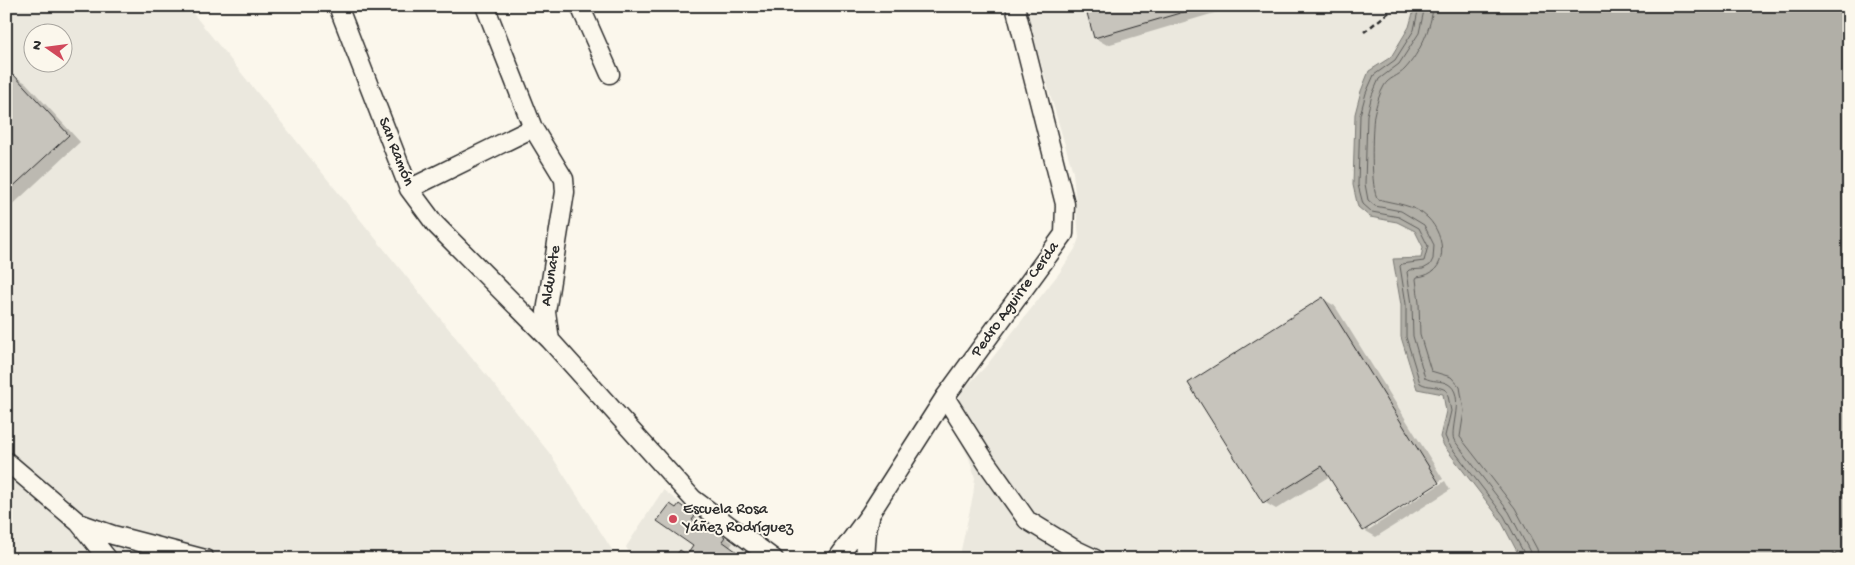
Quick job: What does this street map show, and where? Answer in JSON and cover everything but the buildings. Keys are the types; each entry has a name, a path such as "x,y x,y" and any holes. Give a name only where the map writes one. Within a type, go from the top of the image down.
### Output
{"street":[{"name":"San Ramón","path":"338,6 409,189 435,224 550,340"},
{"name":"Aldunate","path":"485,6 533,128 564,178 566,192 546,312 550,340"},
{"path":"580,6 610,74"},
{"name":"Pedro Aguirre Cerda","path":"836,559 870,514 946,397 1064,234 1065,204 1015,6"},
{"path":"409,189 533,128"},
{"path":"550,340 693,498 774,559"},
{"path":"946,397 986,462 1027,520 1076,550 1095,559"},
{"path":"6,461 79,523 108,559"},
{"path":"865,559 870,514"},
{"path":"79,523 113,535 205,559"}],"path":[{"path":"1364,32 1397,6"},
{"path":"1824,559 1849,550"}],"shaded area":[{"path":"6,6 187,6 551,455 618,559 6,559"},
{"path":"1024,6 1415,6 1409,27 1391,57 1369,71 1353,185 1358,207 1370,217 1397,222 1415,231 1423,247 1422,258 1393,259 1401,305 1401,338 1416,389 1443,394 1446,411 1440,437 1444,446 1500,519 1521,559 959,559 973,496 975,478 969,458 951,423 962,391 986,366 1060,272 1075,249 1079,238 1073,172"},
{"name":"Escuela Rosa Yáñez Rodríguez","path":"663,490 756,559 633,559 626,547"}],"water":[{"path":"1415,6 1849,6 1849,559 1521,559 1500,519 1444,446 1440,437 1446,411 1443,394 1417,389 1401,337 1401,305 1393,259 1421,258 1423,247 1415,231 1397,222 1370,217 1358,207 1353,185 1355,114 1361,91 1369,71 1391,57 1409,27"}],"place":[{"name":"Escuela Rosa Yáñez Rodríguez","path":"673,519"}]}
